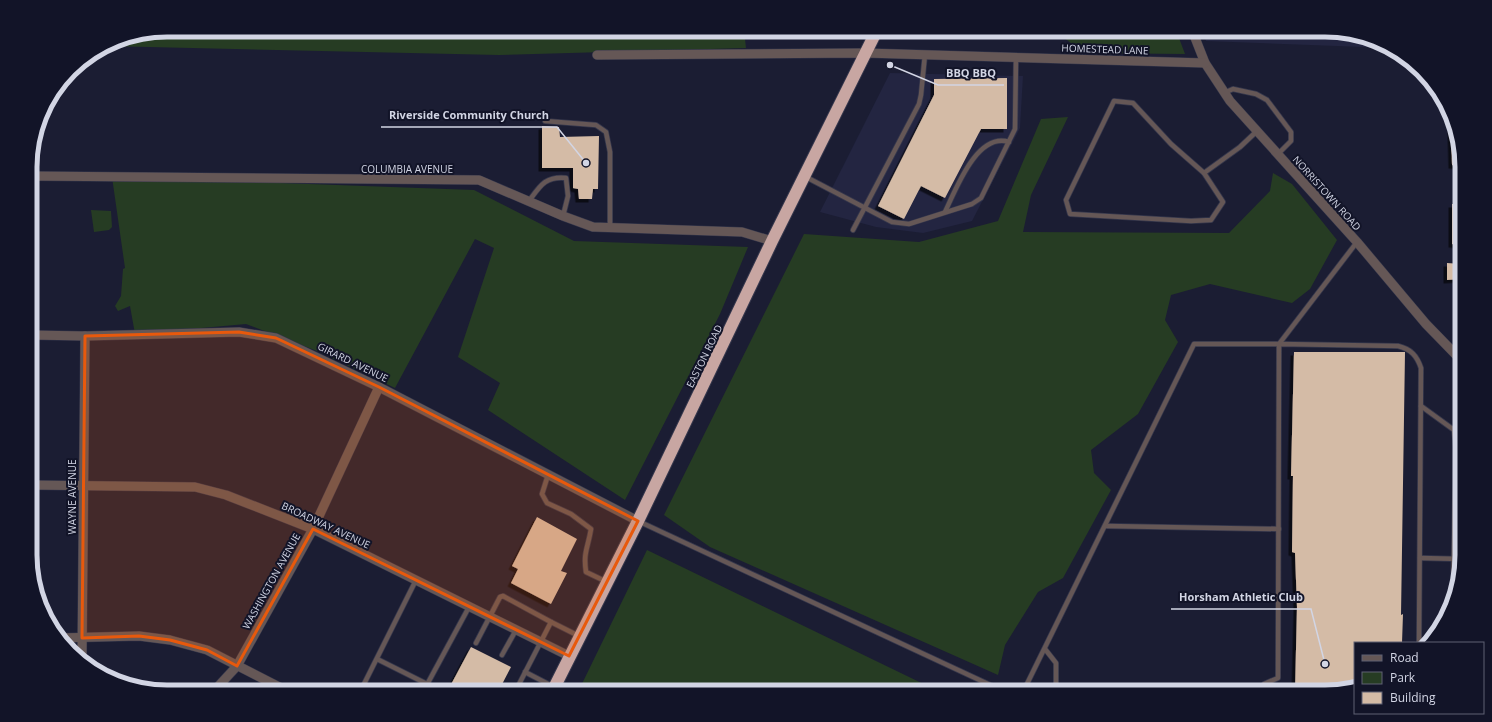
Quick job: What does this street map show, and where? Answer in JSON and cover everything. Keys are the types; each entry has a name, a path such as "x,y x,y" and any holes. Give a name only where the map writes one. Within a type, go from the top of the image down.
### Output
{"highway":[{"name":"EASTON ROAD","path":"555,685 638,521 772,241 873,37"}],"street":[{"name":"NORRISTOWN ROAD","path":"1195,37 1205,63 1224,93 1357,242 1426,324 1455,354"},
{"name":"HOMESTEAD LANE","path":"598,55 865,53 1205,63"},
{"name":"COLUMBIA AVENUE","path":"37,176 479,180 563,216 593,227 742,232 772,241"},
{"name":"GIRARD AVENUE","path":"37,335 85,336 239,332 276,338 380,387 638,521"},
{"name":"WAYNE AVENUE","path":"82,653 85,336"},
{"name":"WASHINGTON AVENUE","path":"219,685 237,666 312,529 380,387"},
{"name":"BROADWAY AVENUE","path":"37,485 195,487 226,495 312,529 569,656"},
{"path":"67,638 139,636 170,640 207,650 275,685"}],"lane":[{"path":"853,230 919,104 925,54"},
{"path":"804,176 892,222 909,224 972,204 981,198 1015,129 1016,57"},
{"path":"1224,93 1233,89 1256,94 1267,100 1291,132 1291,141 1278,154"},
{"path":"1114,101 1133,103 1171,144 1204,173 1223,202 1211,220 1191,221 1070,214 1066,200 1114,101"},
{"path":"545,121 596,125 606,132 610,152 610,228"},
{"path":"1204,173 1240,147 1257,131"},
{"path":"945,212 964,174 979,151 992,143 1003,140 1009,142"},
{"path":"529,201 542,184 554,177 566,178 568,196 563,216"},
{"path":"1264,685 1278,678 1279,344 1357,242"},
{"path":"1027,685 1194,344 1398,346 1405,347 1416,358 1422,368 1419,642"},
{"path":"1421,406 1454,430 1455,438"},
{"path":"548,475 542,494 547,503 572,514 591,529 589,541 583,557 586,572 607,582"},
{"path":"1453,582 1455,475"},
{"path":"638,521 990,685"},
{"path":"1106,526 1279,529"},
{"path":"1420,558 1452,559"},
{"path":"364,685 416,580"},
{"path":"476,643 500,597 503,596 580,636"},
{"path":"377,659 427,684 469,607"},
{"path":"518,685 551,622"},
{"path":"502,655 516,630"},
{"path":"1045,649 1056,663 1056,685"},
{"path":"525,672 545,685"}],"highlighted area":[{"path":"239,332 276,338 379,387 638,521 569,656 313,529 237,666 207,650 170,640 139,636 82,638 85,336"}],"shaded area":[{"path":"1205,37 1334,37 1351,39 1376,47 1206,41"},
{"path":"890,73 1023,76 1020,128 972,221 923,233 876,227 820,212"}],"green space":[{"path":"167,37 745,37 746,48 499,55 119,46 141,39"},
{"path":"1063,37 1179,37 1185,54 1084,53"},
{"path":"1068,117 1031,195 1023,232 1229,233 1270,191 1273,173 1292,184 1337,240 1310,289 1292,303 1210,284 1171,295 1165,320 1178,342 1138,414 1091,450 1094,473 1111,490 1063,578 1038,592 1005,645 998,675 710,547 664,515 804,234 919,242 998,221 1041,119"},
{"path":"112,177 474,190 574,241 748,247 720,314 625,500 488,410 500,383 458,357 494,248 475,239 395,388 317,351 246,324 135,334 130,306 118,311 115,306 121,296 123,269 125,268"},
{"path":"91,210 111,211 112,227 109,230 94,232"},
{"path":"647,550 926,685 581,685"}],"building":[{"path":"1007,78 1007,129 981,129 945,198 921,186 904,219 878,206 934,95 934,79"},
{"path":"542,126 559,127 560,137 599,136 598,189 593,189 592,199 579,199 578,189 573,188 573,168 542,168"},
{"path":"1451,134 1455,165 1452,165"},
{"path":"1452,204 1455,204 1455,244 1452,244"},
{"path":"1447,263 1455,264 1455,279 1447,280"},
{"path":"1294,352 1405,352 1401,615 1403,614 1402,642 1354,642 1354,682 1351,683 1334,685 1295,685 1297,607 1295,553 1292,552 1293,476 1291,476"},
{"path":"537,517 577,539 561,571 567,573 551,604 511,583 518,569 512,566"},
{"path":"471,647 511,667 502,685 451,685"}],"place":[{"name":"BBQ BBQ","path":"890,65"},
{"name":"Riverside Community Church","path":"586,163"},
{"name":"Horsham Athletic Club","path":"1325,664"}]}
